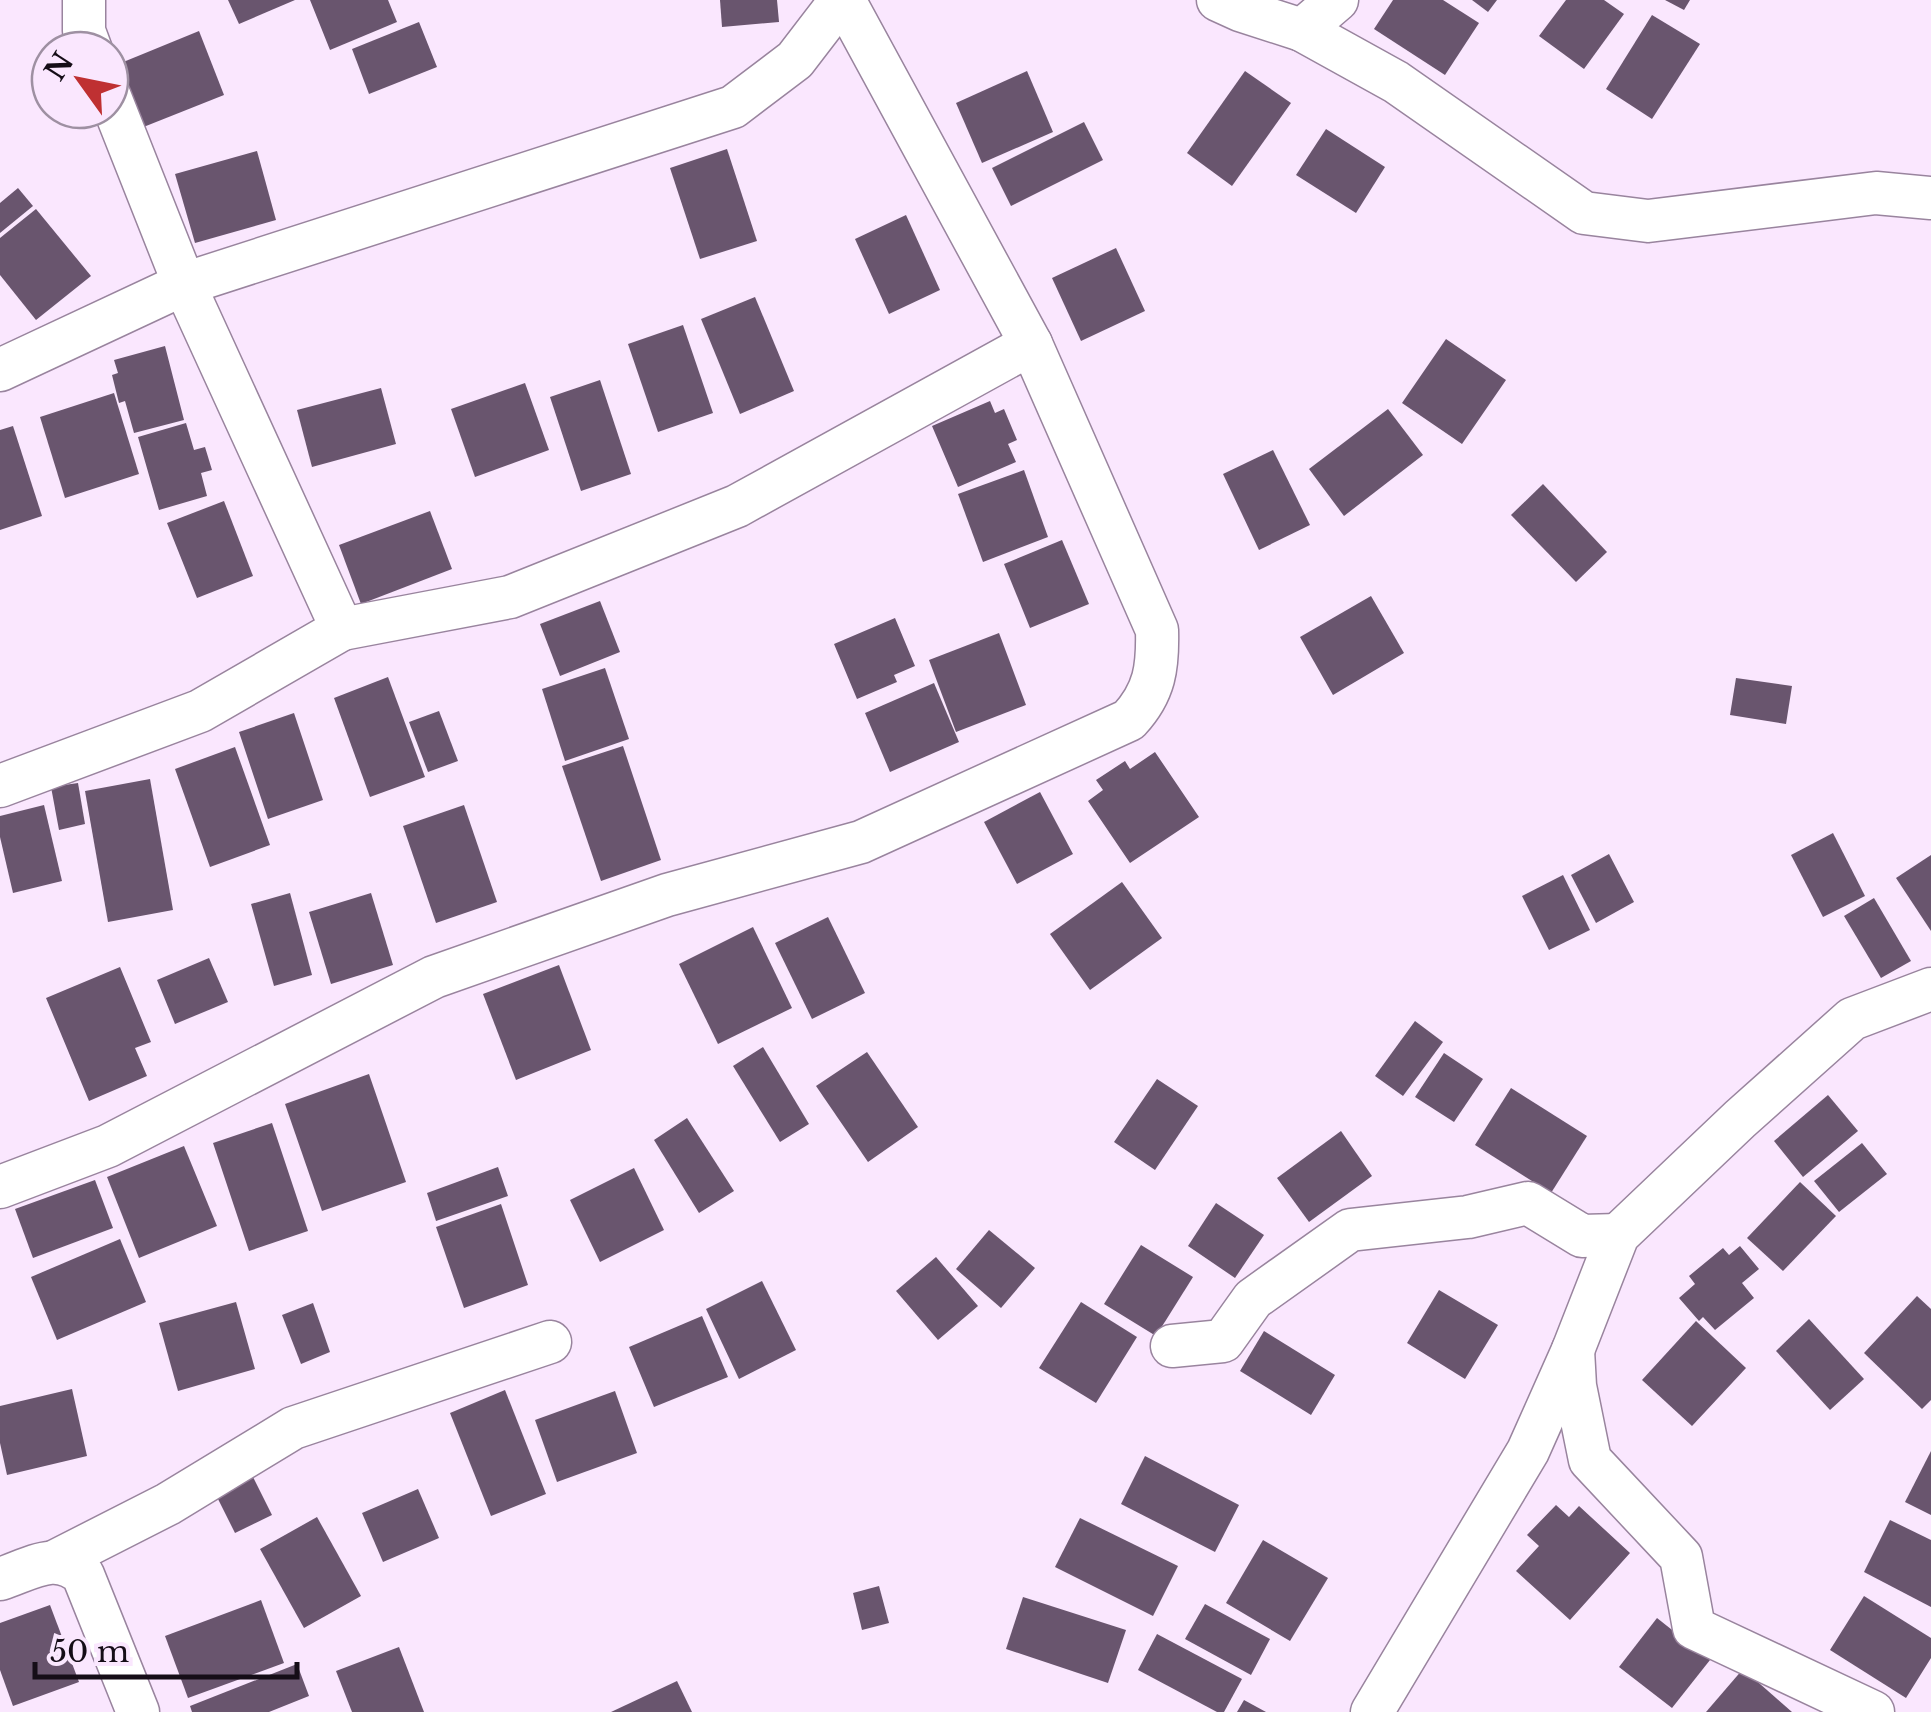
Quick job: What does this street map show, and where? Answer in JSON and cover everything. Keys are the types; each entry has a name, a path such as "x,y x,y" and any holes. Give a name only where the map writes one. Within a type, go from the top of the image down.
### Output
{"street":[{"path":"84,0 84,30"},
{"path":"0,370 184,284 732,107 795,60 842,0 1031,344 1158,630 1154,686 1129,720 862,842 666,895 434,977 108,1146 0,1187"},
{"path":"1218,0 1302,30 1396,82 1584,213 1648,221 1876,193 1931,198"},
{"path":"1302,30 1337,0"},
{"path":"123,130 184,284 342,629"},
{"path":"0,786 200,712 342,629 510,597 736,506 1031,344"},
{"path":"1372,1712 1528,1451 1618,1236 1852,1019 1931,988"},
{"path":"1172,1346 1223,1340 1253,1299 1350,1230 1468,1217 1528,1203 1582,1236 1618,1236"},
{"path":"0,1579 56,1560 168,1504 293,1428 550,1342"},
{"path":"1573,1350 1575,1386 1590,1460 1681,1557 1694,1628 1873,1712"},
{"path":"1528,1451 1590,1460"},
{"path":"56,1560 70,1563 84,1575 138,1712"}],"building":[{"path":"228,0 295,0 239,24"},
{"path":"310,0 388,0 397,22 330,50"},
{"path":"720,0 777,0 779,22 722,27"},
{"path":"1393,0 1443,0 1479,23 1445,75 1374,29"},
{"path":"1472,0 1497,0 1488,12"},
{"path":"1566,0 1604,0 1624,14 1584,69 1539,36"},
{"path":"1665,0 1690,0 1684,10"},
{"path":"1652,15 1700,44 1652,119 1606,89"},
{"path":"419,22 437,67 369,94 352,49"},
{"path":"199,31 224,95 141,128 130,100 130,59"},
{"path":"1027,71 1053,132 982,163 956,103"},
{"path":"1245,71 1291,103 1232,186 1187,153"},
{"path":"1084,122 1103,160 1011,206 992,168"},
{"path":"1326,129 1385,167 1356,213 1296,175"},
{"path":"727,149 757,241 700,259 670,168"},
{"path":"257,151 276,220 195,243 175,174"},
{"path":"18,188 33,206 0,233 0,203"},
{"path":"36,209 91,276 36,320 0,275 0,238"},
{"path":"906,215 940,290 889,314 855,239"},
{"path":"1116,248 1145,311 1081,341 1052,278"},
{"path":"755,297 794,391 740,414 701,319"},
{"path":"683,325 713,413 658,432 628,344"},
{"path":"1446,339 1506,380 1462,444 1402,403"},
{"path":"165,346 184,420 134,433 125,401 119,403 112,375 118,373 114,360"},
{"path":"600,380 631,474 581,491 550,397"},
{"path":"525,383 549,450 475,477 451,409"},
{"path":"381,388 396,444 312,467 297,410"},
{"path":"114,393 139,474 65,498 40,417"},
{"path":"990,401 995,413 1004,409 1017,440 1008,444 1016,462 958,487 932,426"},
{"path":"1388,409 1423,455 1344,516 1309,469"},
{"path":"186,423 194,450 205,447 212,470 201,473 207,496 159,510 138,437"},
{"path":"13,426 42,516 0,530 0,430"},
{"path":"1273,450 1310,525 1259,550 1223,474"},
{"path":"1024,470 1048,537 983,562 958,494"},
{"path":"1543,484 1607,552 1576,582 1511,515"},
{"path":"224,501 253,576 197,598 167,523"},
{"path":"430,511 452,569 361,604 339,545"},
{"path":"1062,540 1089,604 1030,628 1004,564"},
{"path":"1371,596 1404,653 1333,695 1300,637"},
{"path":"600,601 620,652 560,676 540,624"},
{"path":"895,618 915,666 894,675 897,682 857,699 834,644"},
{"path":"999,633 1026,705 956,732 929,660"},
{"path":"605,668 629,739 565,761 542,689"},
{"path":"388,677 425,777 370,797 334,698"},
{"path":"1736,678 1792,686 1786,724 1730,715"},
{"path":"934,683 959,742 890,772 865,713"},
{"path":"439,711 458,761 428,772 409,722"},
{"path":"294,713 323,800 268,819 239,732"},
{"path":"623,746 661,860 601,881 562,766"},
{"path":"235,747 270,845 210,867 175,769"},
{"path":"1155,752 1199,817 1130,863 1088,801 1103,790 1096,780 1125,761 1130,769"},
{"path":"150,779 173,910 108,922 85,791"},
{"path":"78,783 85,824 59,830 51,787"},
{"path":"1040,792 1073,854 1017,884 984,822"},
{"path":"44,805 62,881 13,893 0,837 0,816"},
{"path":"464,805 497,902 436,923 403,826"},
{"path":"1833,833 1865,896 1823,917 1791,855"},
{"path":"1609,854 1634,902 1596,923 1571,875"},
{"path":"1931,855 1931,931 1896,878"},
{"path":"1563,875 1590,930 1549,950 1522,896"},
{"path":"1122,882 1162,938 1090,990 1050,934"},
{"path":"290,893 312,975 274,986 251,904"},
{"path":"371,893 393,965 331,984 309,912"},
{"path":"1874,898 1911,961 1881,978 1844,916"},
{"path":"828,917 865,993 812,1019 775,943"},
{"path":"753,927 792,1008 718,1044 679,964"},
{"path":"209,958 228,1002 175,1024 157,980"},
{"path":"559,965 591,1050 516,1080 483,994"},
{"path":"120,967 151,1042 135,1048 147,1076 89,1101 46,998"},
{"path":"1415,1021 1443,1042 1403,1096 1375,1076"},
{"path":"763,1047 809,1124 780,1142 733,1066"},
{"path":"867,1052 918,1127 868,1162 816,1086"},
{"path":"1444,1053 1483,1079 1454,1122 1415,1097"},
{"path":"369,1074 406,1182 322,1211 285,1104"},
{"path":"1157,1079 1198,1106 1155,1170 1114,1142"},
{"path":"1511,1088 1587,1136 1551,1193 1475,1145"},
{"path":"1828,1095 1858,1131 1803,1177 1774,1141"},
{"path":"687,1118 734,1191 699,1213 654,1140"},
{"path":"272,1123 308,1231 249,1251 213,1143"},
{"path":"1341,1131 1372,1176 1309,1222 1277,1178"},
{"path":"1862,1143 1887,1174 1839,1212 1814,1181"},
{"path":"184,1146 217,1226 139,1258 107,1177"},
{"path":"498,1167 508,1196 436,1221 427,1193"},
{"path":"634,1168 664,1230 600,1262 570,1200"},
{"path":"95,1180 113,1228 33,1258 15,1209"},
{"path":"1800,1182 1836,1216 1783,1271 1747,1238"},
{"path":"1216,1203 1264,1235 1235,1278 1188,1246"},
{"path":"501,1204 528,1285 464,1308 436,1227"},
{"path":"989,1230 1035,1268 1001,1308 956,1269"},
{"path":"120,1239 146,1302 57,1340 31,1277"},
{"path":"1141,1245 1193,1277 1156,1336 1104,1304"},
{"path":"1740,1246 1759,1269 1742,1283 1754,1298 1715,1330 1703,1317 1699,1321 1679,1298 1695,1284 1689,1276 1723,1248 1729,1255"},
{"path":"936,1257 978,1306 938,1340 896,1291"},
{"path":"762,1281 796,1350 739,1379 706,1309"},
{"path":"1439,1290 1498,1325 1465,1379 1407,1343"},
{"path":"1917,1296 1931,1309 1931,1400 1922,1409 1864,1353"},
{"path":"236,1302 255,1369 178,1391 159,1323"},
{"path":"1081,1302 1137,1337 1096,1403 1039,1368"},
{"path":"313,1303 330,1352 301,1364 282,1315"},
{"path":"702,1316 728,1377 654,1407 629,1347"},
{"path":"1809,1319 1864,1379 1830,1410 1776,1351"},
{"path":"1696,1321 1746,1368 1692,1426 1642,1380"},
{"path":"1264,1331 1335,1375 1311,1415 1240,1371"},
{"path":"72,1389 87,1456 7,1475 0,1443 0,1406"},
{"path":"505,1390 546,1494 491,1516 450,1413"},
{"path":"615,1391 637,1453 557,1482 535,1420"},
{"path":"1931,1451 1931,1515 1905,1502"},
{"path":"1145,1456 1239,1505 1215,1552 1121,1504"},
{"path":"250,1471 272,1515 235,1533 213,1489"},
{"path":"418,1489 439,1538 383,1562 362,1513"},
{"path":"1556,1505 1569,1517 1579,1506 1630,1553 1570,1620 1516,1571 1539,1546 1527,1535"},
{"path":"317,1517 361,1596 304,1628 260,1549"},
{"path":"1080,1518 1178,1566 1153,1616 1055,1567"},
{"path":"1890,1520 1931,1540 1931,1607 1864,1572"},
{"path":"1263,1540 1328,1578 1290,1641 1226,1603"},
{"path":"879,1586 889,1623 862,1630 853,1593"},
{"path":"1864,1596 1931,1638 1931,1658 1906,1698 1830,1650"},
{"path":"1023,1597 1126,1630 1108,1683 1006,1649"},
{"path":"261,1600 284,1663 188,1698 165,1636"},
{"path":"1205,1604 1270,1639 1251,1675 1185,1639"},
{"path":"50,1605 79,1682 13,1706 0,1670 0,1623"},
{"path":"1657,1618 1710,1660 1672,1708 1619,1667"},
{"path":"1157,1634 1242,1679 1224,1712 1217,1712 1138,1670"},
{"path":"399,1647 424,1712 352,1712 336,1671"},
{"path":"297,1664 309,1696 269,1712 192,1712 190,1706"},
{"path":"1743,1669 1792,1712 1706,1712"},
{"path":"677,1681 692,1712 611,1712"},
{"path":"1244,1700 1266,1712 1237,1712"}]}
